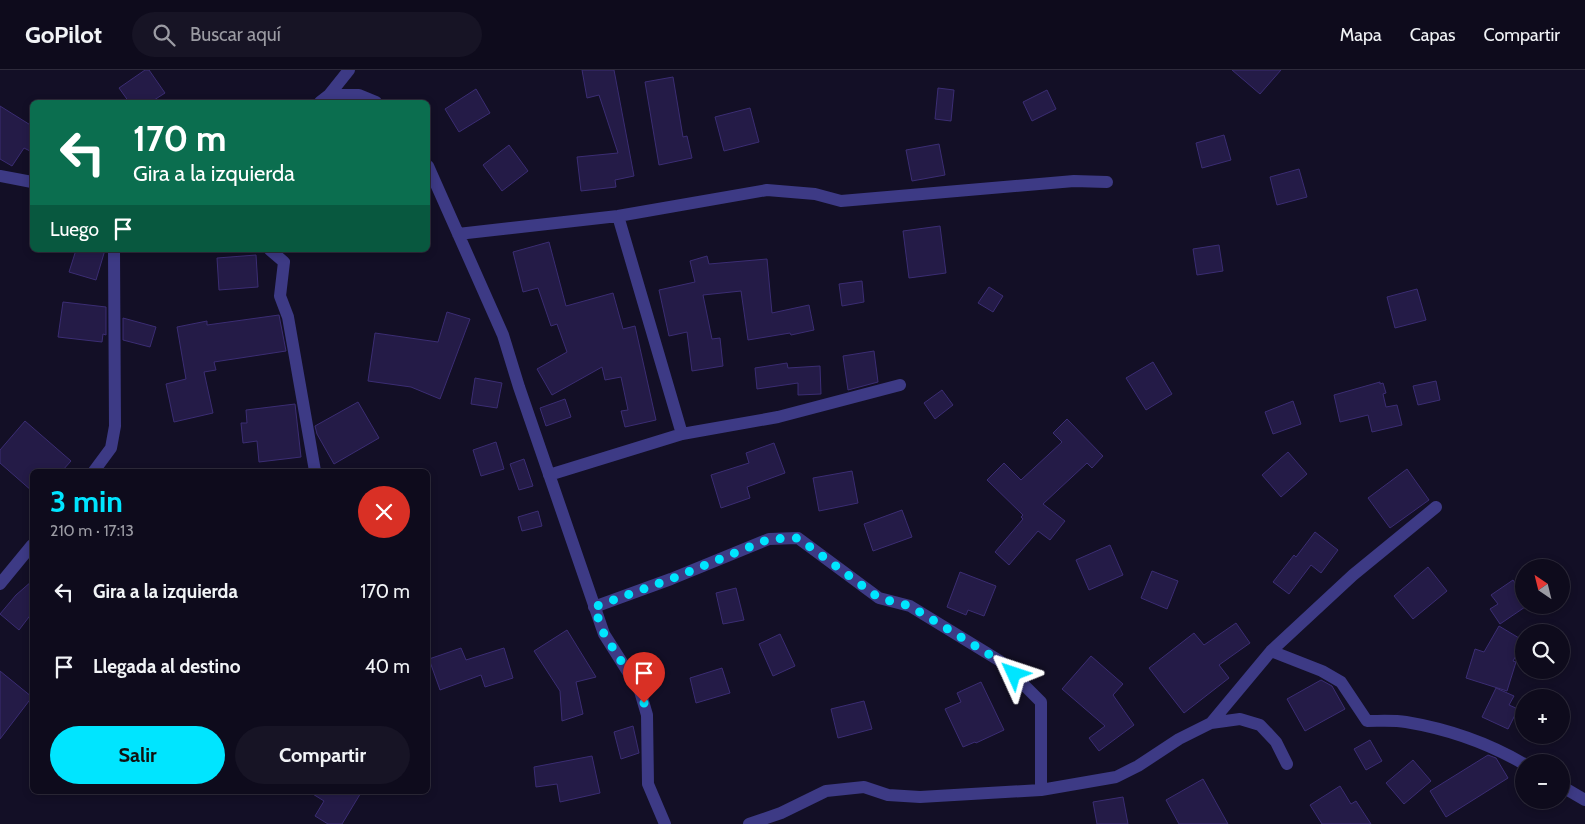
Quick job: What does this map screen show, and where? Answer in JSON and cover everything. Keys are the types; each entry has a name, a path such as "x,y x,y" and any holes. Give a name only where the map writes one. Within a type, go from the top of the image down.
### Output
{"street":[{"path":"324,99 348,70"},
{"path":"324,99 359,96 370,100"},
{"path":"430,171 503,335 604,634 640,691 647,715 648,784 665,824"},
{"path":"0,176 30,182"},
{"path":"458,234 618,216 767,190 815,194 841,201 1074,181 1107,182"},
{"path":"618,216 682,434"},
{"path":"95,469 111,448 115,426 114,252"},
{"path":"272,252 284,262 280,296 288,317 315,469"},
{"path":"549,475 682,434 778,417 900,386"},
{"path":"1211,723 1270,651 1353,576 1436,507"},
{"path":"594,607 671,579 769,539 798,538 879,598 910,606 1000,661 1041,702 1041,790"},
{"path":"0,584 30,547"},
{"path":"1270,651 1322,671 1341,682 1367,721 1405,722 1449,731 1500,750 1515,759"},
{"path":"749,824 781,813 826,791 864,787 888,795 920,797 1041,790 1116,777 1211,723 1240,719 1260,725 1276,742 1287,764"},
{"path":"1570,791 1585,800"}],"building":[{"path":"145,70 149,70 165,93 154,100 128,100 119,88"},
{"path":"582,70 614,70 634,176 615,180 616,187 581,191 577,157 618,153 599,95 587,98"},
{"path":"1232,70 1281,70 1260,94"},
{"path":"673,77 683,137 687,136 692,158 659,165 645,82"},
{"path":"938,88 954,90 951,121 935,119"},
{"path":"476,89 490,113 459,132 445,109"},
{"path":"1047,90 1056,109 1032,121 1023,102"},
{"path":"0,106 30,125 30,151 24,148 12,166 0,159"},
{"path":"750,108 759,142 724,151 715,117"},
{"path":"1224,135 1231,160 1202,168 1196,143"},
{"path":"939,144 945,175 912,181 906,150"},
{"path":"509,145 528,171 502,191 483,165"},
{"path":"1299,169 1307,197 1277,205 1270,177"},
{"path":"940,226 946,273 909,278 903,231"},
{"path":"549,242 566,306 613,293 623,329 635,326 656,420 625,427 621,411 628,410 621,377 605,380 602,367 552,395 537,369 567,352 557,324 551,326 538,288 523,292 513,252"},
{"path":"1219,245 1223,271 1197,275 1193,249"},
{"path":"75,252 104,252 96,280 69,272"},
{"path":"256,255 258,287 219,290 217,258"},
{"path":"707,256 709,264 767,259 772,313 809,305 814,330 748,340 741,291 703,295 712,339 720,338 723,366 692,371 687,332 669,336 659,290 695,282 690,261"},
{"path":"862,281 864,302 842,306 839,284"},
{"path":"989,287 1003,296 993,312 978,303"},
{"path":"1417,289 1426,320 1395,328 1387,297"},
{"path":"63,302 106,307 106,335 103,334 102,342 58,337"},
{"path":"447,312 470,319 440,399 411,387 368,381 375,333 438,342"},
{"path":"279,315 286,351 214,362 216,370 204,372 213,413 174,422 166,384 186,379 177,327 207,321 207,325"},
{"path":"123,318 156,327 150,347 123,340"},
{"path":"874,351 878,382 848,390 843,356"},
{"path":"1153,362 1172,394 1146,410 1126,378"},
{"path":"787,363 788,368 820,366 821,394 798,395 798,383 757,389 755,368"},
{"path":"475,378 502,383 497,408 471,404"},
{"path":"1436,381 1440,400 1418,405 1413,386"},
{"path":"1380,382 1380,384 1383,383 1386,393 1383,394 1386,407 1397,405 1402,425 1372,432 1368,415 1340,422 1334,395"},
{"path":"942,390 953,405 935,419 924,403"},
{"path":"565,399 571,417 546,426 540,408"},
{"path":"1293,401 1301,424 1273,434 1265,412"},
{"path":"358,402 379,438 334,464 317,434 315,426"},
{"path":"295,404 301,457 259,462 257,441 243,443 241,423 247,423 246,410"},
{"path":"1067,419 1103,456 1092,468 1087,463 1043,504 1065,521 1050,540 1038,531 1009,565 995,552 1023,519 1021,517 1023,515 987,480 1004,463 1021,480 1062,442 1053,433"},
{"path":"25,421 71,461 64,469 30,469 30,489 0,463 0,450"},
{"path":"496,442 504,469 481,476 473,450"},
{"path":"774,443 785,473 747,487 750,498 721,508 711,475 749,463 746,453"},
{"path":"1288,452 1307,474 1281,497 1262,475"},
{"path":"524,459 533,486 519,490 510,464"},
{"path":"1407,469 1429,500 1390,528 1368,498"},
{"path":"852,471 858,503 819,511 813,478"},
{"path":"902,510 912,537 873,551 864,524"},
{"path":"538,511 542,526 522,531 518,517"},
{"path":"1315,532 1338,550 1321,573 1311,565 1289,594 1273,582 1294,555 1296,557"},
{"path":"1110,545 1123,575 1089,590 1076,560"},
{"path":"1428,567 1447,591 1413,619 1394,596"},
{"path":"1152,571 1178,581 1167,609 1141,598"},
{"path":"960,572 996,586 984,616 968,610 966,615 947,607"},
{"path":"1513,580 1515,583 1515,614 1500,624 1490,609 1498,604 1491,595"},
{"path":"30,583 30,616 19,630 0,614 16,595"},
{"path":"736,588 744,620 723,624 716,593"},
{"path":"1236,623 1250,643 1219,665 1229,678 1184,713 1149,668 1194,633 1204,645"},
{"path":"1499,626 1515,636 1515,657 1513,661 1515,662 1515,665 1507,691 1466,678 1475,649 1484,652"},
{"path":"567,630 596,677 576,682 583,714 562,721 560,691 534,651"},
{"path":"780,634 795,666 773,676 759,644"},
{"path":"461,648 466,660 504,648 513,678 485,687 481,675 440,690 430,659"},
{"path":"1091,656 1123,684 1113,695 1134,725 1099,751 1089,738 1105,726 1062,689"},
{"path":"722,668 730,693 696,703 690,678"},
{"path":"0,671 30,695 30,700 0,739"},
{"path":"1321,680 1332,686 1345,709 1305,731 1287,699"},
{"path":"981,682 1004,730 963,747 945,709 961,702 957,693"},
{"path":"1496,688 1514,696 1509,705 1515,708 1515,715 1508,729 1482,717"},
{"path":"864,701 872,729 838,738 831,709"},
{"path":"633,726 639,753 621,759 614,732"},
{"path":"1370,740 1382,761 1366,770 1354,749"},
{"path":"1488,755 1496,758 1508,778 1446,817 1430,791"},
{"path":"592,756 600,793 560,802 557,784 536,787 534,767"},
{"path":"1413,760 1431,781 1404,804 1386,783"},
{"path":"1203,779 1228,824 1179,824 1166,800"},
{"path":"1340,786 1351,804 1356,801 1371,824 1322,824 1310,805"},
{"path":"313,794 360,794 342,824 328,824 315,816 324,801"},
{"path":"1123,797 1128,824 1097,824 1093,802"}],"route":[{"path":"644,703 640,691 604,634 594,607 671,579 769,539 798,538 879,598 910,606 1000,661 1014,674"}]}
